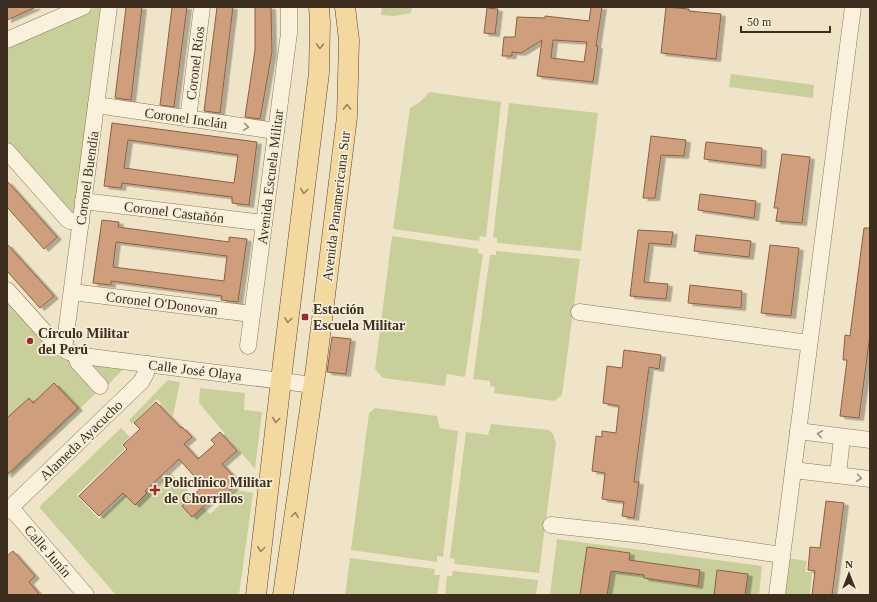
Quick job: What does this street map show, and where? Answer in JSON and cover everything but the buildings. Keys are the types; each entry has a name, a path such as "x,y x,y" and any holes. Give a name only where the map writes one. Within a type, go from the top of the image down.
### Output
{"main road":[{"path":"256,595 319,73 319,7"},
{"name":"Avenida Panamericana Sur","path":"283,595 313,385 347,117 349,40 345,7"}],"street":[{"path":"7,40 83,7"},
{"name":"Coronel Buendía","path":"70,351 72,292 108,7"},
{"name":"Coronel Ríos","path":"188,118 202,7"},
{"name":"Avenida Escuela Militar","path":"248,346 289,33 289,7"},
{"path":"777,595 853,7"},
{"name":"Coronel Inclán","path":"96,105 276,131"},
{"path":"7,151 67,219 70,221 81,222"},
{"name":"Coronel Castañón","path":"84,201 264,223"},
{"name":"Calle José Olaya","path":"7,290 51,339 70,351 83,356 313,385"},
{"name":"Coronel O'Donovan","path":"72,292 252,314"},
{"path":"579,312 809,343"},
{"path":"70,351 100,386"},
{"name":"Alameda Ayacucho","path":"9,510 141,382 146,373 147,364"},
{"path":"798,431 870,440"},
{"path":"838,475 842,437"},
{"path":"793,470 870,479"},
{"name":"Calle Junín","path":"9,510 86,595"},
{"path":"552,525 782,554"}],"green space":[{"path":"97,7 101,10 75,211 69,212 7,144 7,45"},
{"path":"382,7 412,7 411,13 395,16 381,15"},
{"path":"731,74 814,85 813,98 729,87"},
{"path":"429,92 501,102 486,237 480,236 479,241 393,229 410,108 421,101"},
{"path":"509,103 598,113 581,251 497,243 497,238 493,237"},
{"path":"392,236 478,249 478,253 483,254 465,377 447,374 445,386 383,378 375,369"},
{"path":"496,251 580,259 562,395 554,401 494,393 495,387 490,386 490,381 473,379 490,255 496,255"},
{"name":"Círculo Militar del Perú","path":"7,292 98,391 7,479"},
{"path":"88,363 125,367 108,385"},
{"path":"168,380 180,382 173,416 157,399 132,424 129,420"},
{"path":"200,388 245,393 244,410 262,412 255,469 199,403"},
{"path":"375,408 437,416 440,428 458,431 443,557 437,556 437,562 351,550 369,413"},
{"path":"491,424 549,430 553,434 556,443 539,573 454,564 455,559 450,558 466,432 488,435"},
{"path":"121,428 130,437 122,445 125,449 77,495 99,519 138,482 149,493 171,473 210,514 236,490 253,493 239,595 116,595 39,507"},
{"path":"557,539 762,566 759,595 550,595"},
{"path":"350,558 435,569 434,575 440,575 437,595 345,595"},
{"path":"787,558 807,561 805,572 812,572 810,595 782,595"},
{"path":"453,571 538,580 536,595 445,595 447,576 452,576"}],"place":[{"name":"Estación Escuela Militar","path":"305,317"},
{"name":"Círculo Militar del Perú","path":"30,341"},
{"name":"Policlínico Militar de Chorrillos","path":"155,490"}]}
